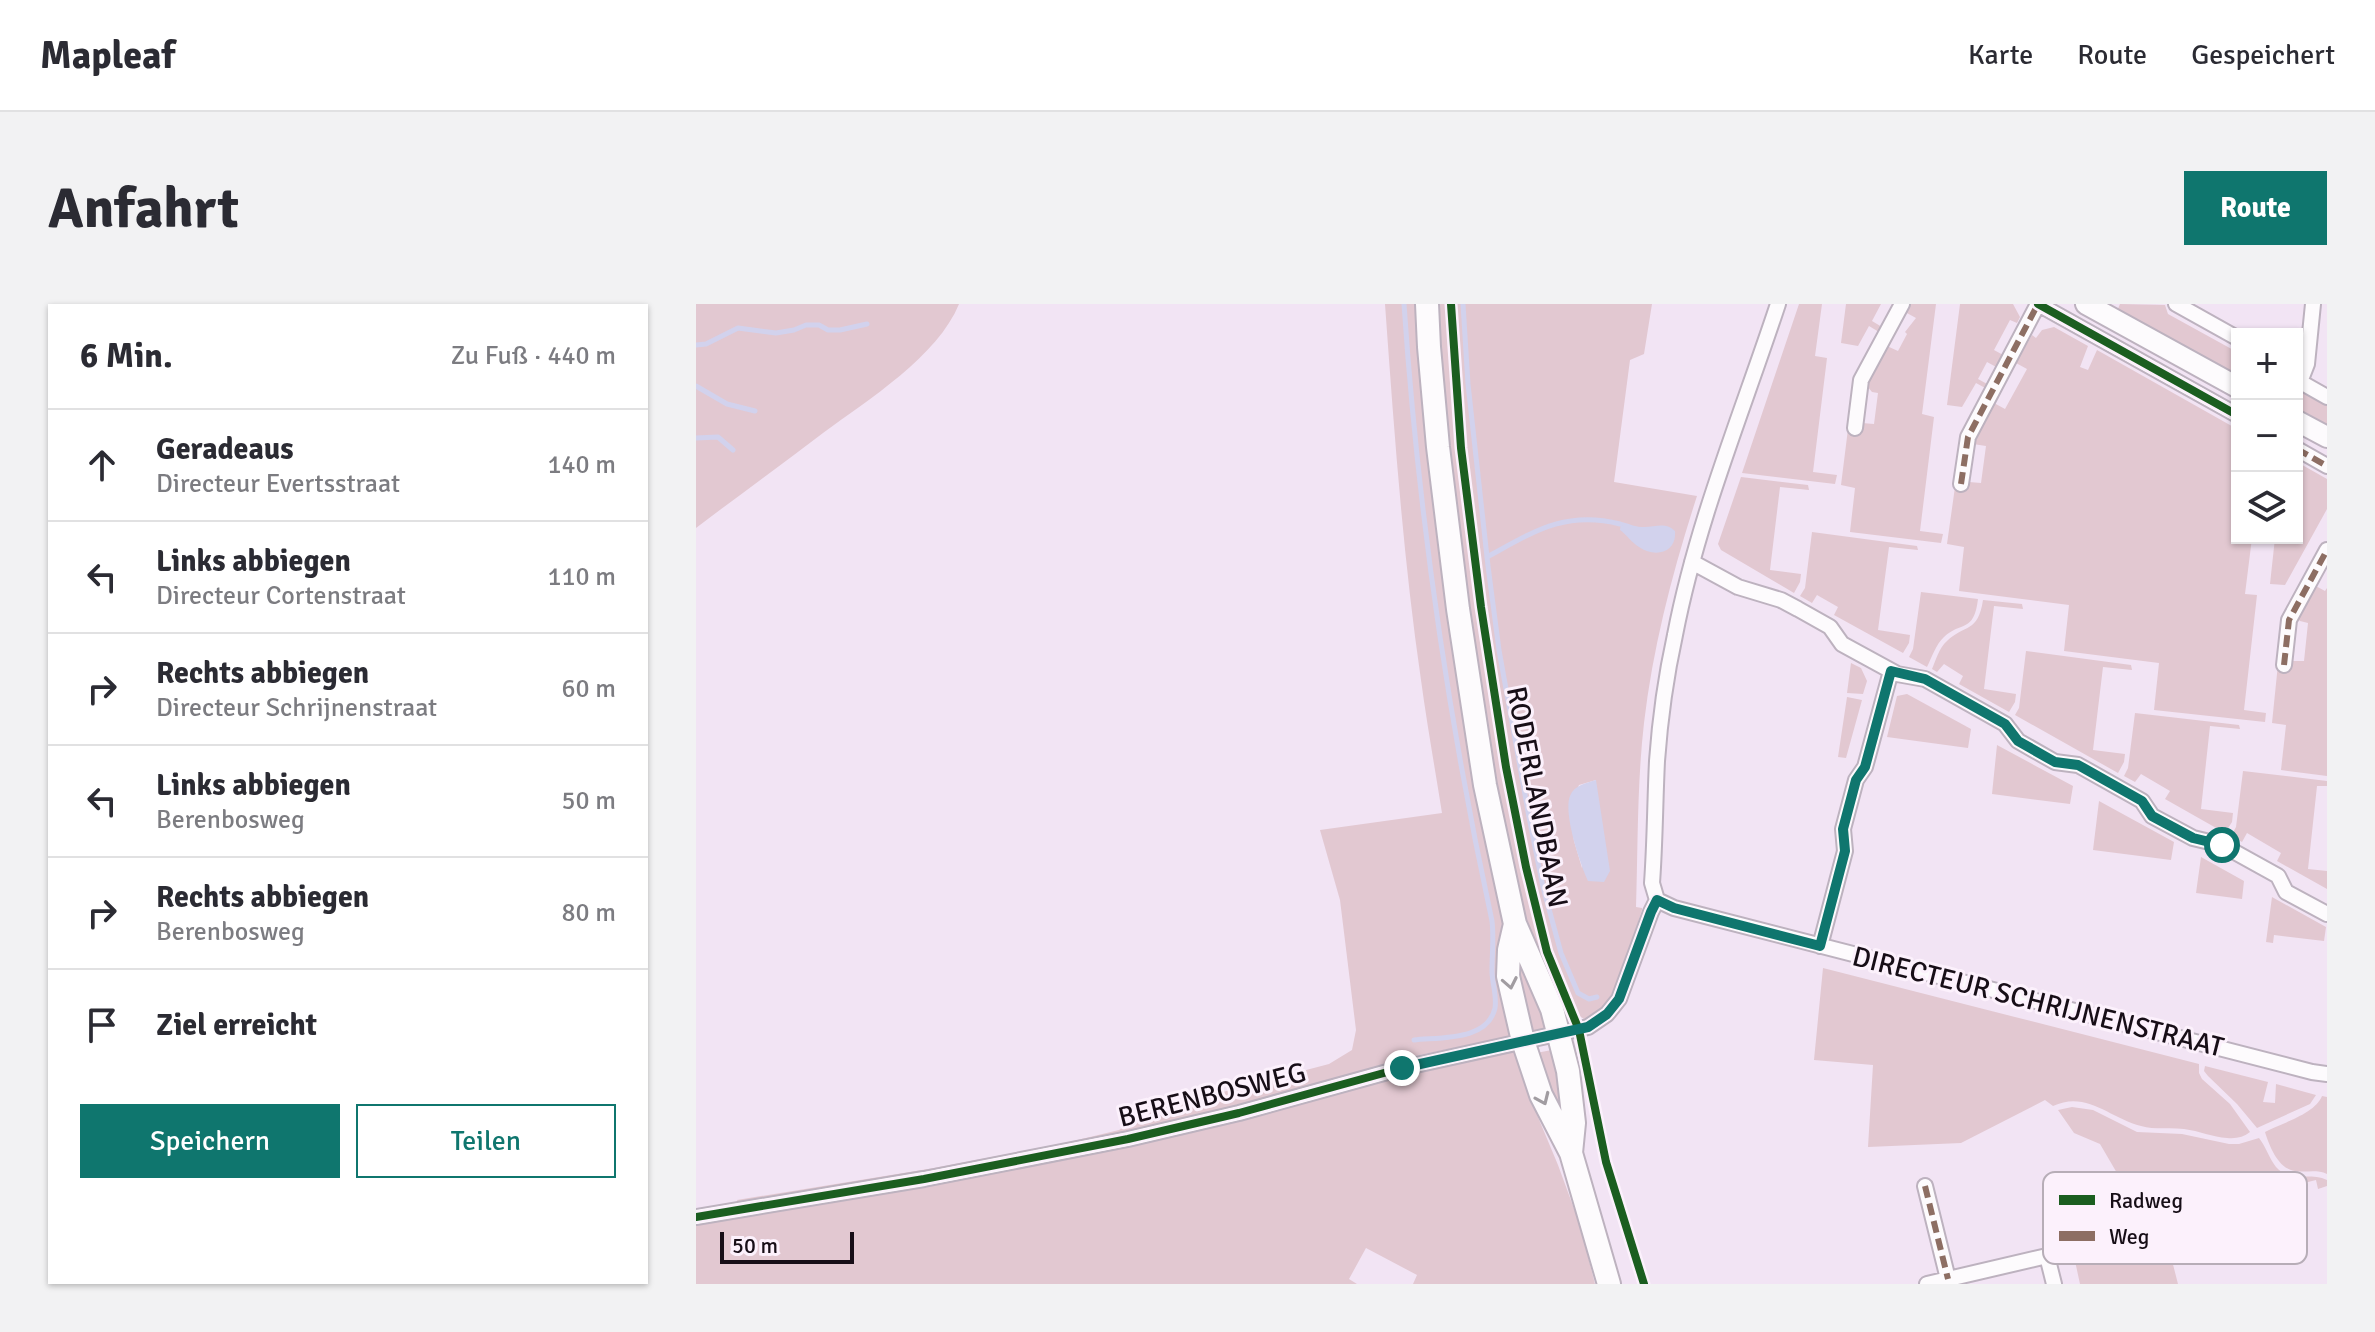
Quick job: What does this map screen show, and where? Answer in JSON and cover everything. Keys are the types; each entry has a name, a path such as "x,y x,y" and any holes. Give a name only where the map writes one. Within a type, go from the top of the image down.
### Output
{"main road":[{"name":"RODERLANDBAAN","path":"1427,304 1438,447 1458,609 1485,785 1515,924 1552,1009 1559,1035 1572,1100 1574,1123 1571,1153"},
{"path":"2086,304 2103,327 2231,384"},
{"path":"2303,424 2327,437"},
{"name":"RODERLANDBAAN","path":"1515,924 1509,950 1508,976 1523,1041 1541,1095 1571,1153 1609,1284"}],"street":[{"path":"1657,900 1652,883 1657,759 1675,633 1692,562 1720,472 1778,304"},
{"path":"1855,428 1861,380 1902,304"},
{"path":"1961,484 1968,437 2038,304 2103,327 2231,411"},
{"path":"2176,304 2231,335"},
{"path":"2303,372 2307,364 2313,304"},
{"path":"2303,384 2327,397"},
{"path":"2303,452 2327,466"},
{"path":"2284,665 2289,620 2327,550"},
{"path":"1692,562 1738,587 1781,600 1798,609 1830,627 1842,644 1891,671 1925,679 2005,724 2018,741 2055,762 2078,765 2142,801 2152,816 2179,831 2222,845 2278,876 2286,892 2327,914"},
{"path":"1820,946 1845,851 1843,829 1856,780 1865,767 1891,671"},
{"name":"DIRECTEUR SCHRIJNENSTRAAT","path":"1657,900 1674,908 1820,946 2327,1074"},
{"name":"BERENBOSWEG","path":"696,1217 1128,1139 1239,1113 1402,1068 1588,1027 1614,1006 1657,900"},
{"path":"1925,1186 1948,1279"},
{"path":"1927,1284 2043,1257"},
{"path":"2049,1264 2054,1284"}],"shaded area":[{"path":"696,304 959,304 935,341 900,376 696,528"},
{"path":"1385,304 1419,304 1517,1035 1400,1059 1356,1078 1083,1145 739,1205 737,1200 934,1168 1119,1130 1140,1114 1329,1064 1352,1050 1356,1030 1340,900 1320,830 1442,813 1409,587"},
{"path":"1436,304 1447,304 1450,370 1466,530 1510,810 1536,930 1573,1023 1561,1026 1529,944 1476,675 1448,464"},
{"path":"1455,304 1652,304 1644,354 1630,360 1614,482 1697,496 1665,608 1644,723 1636,907 1642,910 1615,988 1596,1013 1584,1019 1578,1015 1544,929 1518,810 1476,542 1464,437","holes":["1596,780 1582,868 1569,808 1579,785"]},
{"path":"1799,304 1822,304 1815,356 1827,358 1813,472 1837,475 1835,484 1742,473"},
{"path":"1846,304 1881,304 1872,321 1882,327 1879,332 1869,326 1858,346 1841,343"},
{"path":"1909,304 1936,304 1922,414 1934,417 1920,531 1943,534 1941,543 1850,532 1855,488 1841,485 1848,429 1861,430 1862,423 1874,424 1878,393 1872,392 1867,386 1868,382 1887,346 1898,351 1907,334 1905,332 1916,318 1905,312"},
{"path":"1960,304 2013,304 2020,317 2017,323 2010,320 1994,350 2005,356 1998,368 1987,362 1978,379 1989,385 1987,389 1976,383 1962,407 1947,405"},
{"path":"2120,304 2165,305 2168,314 2231,349 2231,375 2117,311"},
{"path":"2054,327 2088,346 2080,367 2088,370 2097,350 2231,426 2231,544 2251,544 2245,594 2257,595 2244,710 2266,713 2265,722 2154,710 2159,663 2064,651 2069,605 1959,591 1964,547 1947,544 1955,487 1967,489 1969,482 1981,483 1986,446 1973,444 1974,440 1994,403 2005,409 2027,369 2016,363 2032,335 2036,338 2042,330"},
{"path":"2303,391 2327,405 2327,428 2303,415"},
{"path":"2303,465 2327,479 2327,509 2285,585 2270,584 2274,544 2303,544"},
{"path":"1741,477 1808,485 1809,490 1780,487 1770,570 1801,574 1794,593 1721,550 1718,544"},
{"path":"1812,532 1917,546 1918,550 1889,547 1878,630 1910,635 1903,653 1834,615 1838,607 1817,595 1812,603 1800,596 1805,588"},
{"path":"2314,585 2325,591 2327,588 2327,776 2281,770 2286,725 2272,723 2278,664 2304,661 2308,623 2296,617"},
{"path":"1921,592 1978,599 1970,622 1941,640 1927,667 1909,657 1913,649"},
{"path":"1983,600 2022,604 2023,609 1994,606 1984,689 2016,694 2009,712 1959,684 1963,676 1944,664 1937,672 1932,669 1944,644 1978,618"},
{"path":"2026,651 2131,665 2132,670 2103,667 2093,750 2125,754 2118,773 2015,715 2019,708"},
{"path":"1851,663 1861,668 1867,681 1863,694 1847,693"},
{"path":"1907,694 1971,729 1968,748 1887,737 1897,696"},
{"path":"1847,697 1862,700 1846,758 1838,757"},
{"path":"2135,713 2239,725 2240,729 2210,726 2201,809 2233,813 2232,822 2225,833 2165,799 2170,791 2141,774 2135,782 2124,776 2128,768"},
{"path":"1997,745 2073,786 2070,804 1992,794"},
{"path":"2243,771 2327,781 2327,786 2317,786 2308,869 2327,871 2327,889 2277,861 2281,853 2247,833 2242,842 2231,836 2236,827"},
{"path":"2099,801 2174,842 2171,860 2093,850"},
{"path":"2201,857 2244,881 2242,899 2196,893"},
{"path":"2272,897 2326,927 2324,941 2274,935 2273,943 2266,942"},
{"path":"1516,940 1551,1027 1526,1032 1519,1006"},
{"path":"1823,968 2199,1064 2202,1079 2230,1104 2250,1132 2230,1138 2184,1129 2146,1127 2087,1103 2076,1101 2053,1106 2045,1100 1961,1143 1868,1147 1873,1065 1814,1060"},
{"path":"1516,1048 1530,1098 1580,1225 1595,1284 1413,1284 1417,1275 1366,1248 1349,1279 1357,1284 696,1284 696,1222 1324,1095"},
{"path":"1557,1049 1570,1131 1531,1054"},
{"path":"2205,1066 2268,1082 2263,1102 2275,1103 2276,1084 2316,1095 2310,1104 2257,1128 2208,1076"},
{"path":"2322,1096 2327,1097 2327,1174 2289,1169 2275,1156 2265,1132 2313,1108"},
{"path":"2072,1107 2093,1110 2137,1132 2182,1134 2229,1144 2259,1138 2282,1172 2116,1172 2100,1144 2074,1133 2058,1110"},
{"path":"2307,1177 2327,1180 2327,1186 2318,1189 2316,1180 2307,1182"},
{"path":"2076,1264 2173,1264 2178,1284 2080,1284"}],"water":[{"path":"1621,522 1639,527 1667,526 1675,531 1675,538 1669,549 1664,551 1645,550 1620,530"},
{"path":"1596,780 1610,871 1604,882 1588,881 1577,851 1568,804 1574,789"}],"waterway":[{"path":"1404,304 1426,537 1462,768 1492,921 1495,1003 1491,1019 1473,1032 1414,1040"},
{"path":"1463,304 1468,384 1488,566 1499,650 1529,817 1543,887 1561,953 1578,993 1589,999 1597,997"},
{"path":"696,345 706,344 738,328 776,333 806,325 840,330 867,324"},
{"path":"696,386 727,404 755,411"},
{"path":"696,438 718,437 733,450"},
{"path":"1487,557 1535,532 1566,522 1600,520 1620,524"}],"marked path":[{"path":"1961,484 1968,437 2038,304"},
{"path":"2303,452 2327,466"},
{"path":"2284,665 2289,620 2327,550"},
{"path":"1925,1186 1948,1279"}],"cycle path":[{"path":"1451,304 1461,448 1481,607 1506,767 1547,952 1579,1030 1606,1162 1644,1284"},
{"path":"2038,304 2231,412"},
{"path":"696,1217 924,1179 1128,1139 1239,1113 1402,1068 1588,1027 1607,1014 1619,999 1657,900"}],"route":[{"path":"1402,1068 1559,1035 1588,1027 1601,1019 1614,1006 1622,991 1657,900 1674,908 1820,946 1845,851 1843,829 1856,780 1865,767 1891,671 1925,679 2005,724 2018,741 2055,762 2078,765 2142,801 2152,816 2193,838 2222,845"}]}
